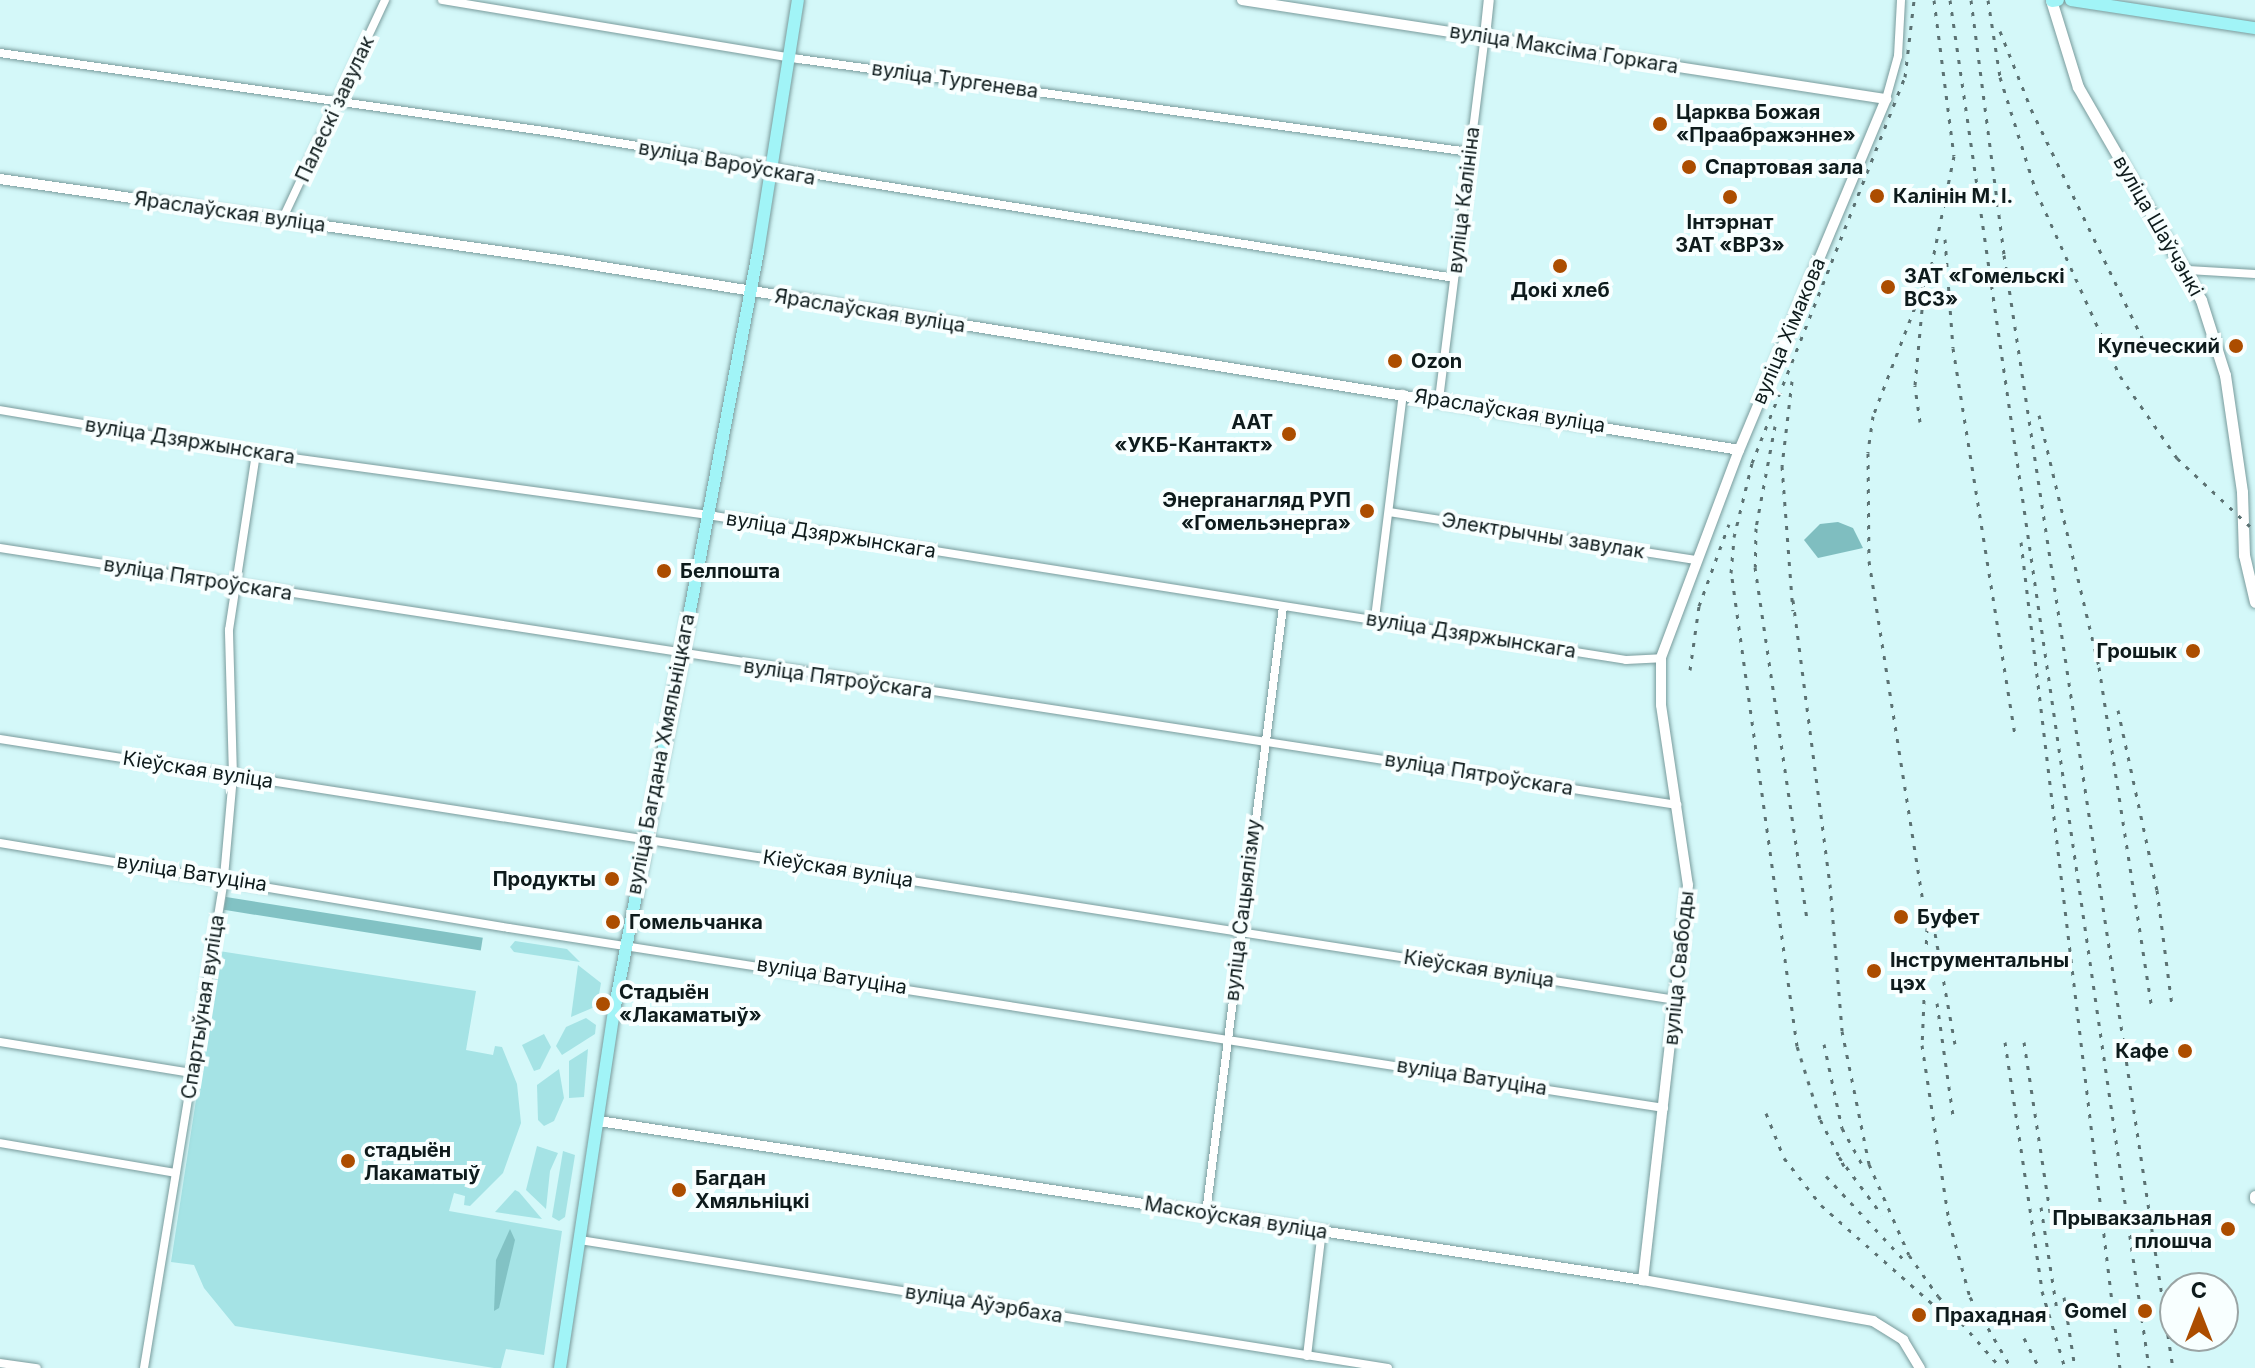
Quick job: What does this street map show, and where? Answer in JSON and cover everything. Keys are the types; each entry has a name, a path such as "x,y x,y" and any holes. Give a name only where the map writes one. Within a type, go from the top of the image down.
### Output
{"main road":[{"name":"вуліца Багдана Хмяльніцкага","path":"560,1368 626,944 750,292 798,0"},
{"path":"2052,0 2058,0"},
{"name":"вуліца Шаўчэнкі","path":"2052,0 2078,87 2188,270 2225,375 2242,492 2243,553 2255,602"},
{"path":"2071,0 2255,28"}],"street":[{"name":"Палескі завулак","path":"283,218 339,104 385,0"},
{"name":"вуліца Тургенева","path":"442,0 789,57 1469,152"},
{"name":"вуліца Максіма Горкага","path":"1242,0 1886,99"},
{"name":"вуліца Калініна","path":"1439,399 1489,0"},
{"name":"вуліца Хімакова","path":"1661,658 1739,450 1886,99 1898,56 1901,0"},
{"name":"вуліца Вароўскага","path":"0,53 551,132 771,172 1454,278"},
{"name":"Яраслаўская вуліца","path":"0,179 283,218 1439,399 1739,450"},
{"path":"2188,270 2255,274"},
{"path":"1375,618 1403,394"},
{"name":"вуліца Дзяржынскага","path":"0,410 256,453 706,515 1283,607 1375,618 1626,660 1661,658"},
{"name":"Спартыўная вуліца","path":"144,1368 224,877 233,776 229,630 256,453"},
{"name":"Электрычны завулак","path":"1389,512 1697,560"},
{"name":"вуліца Пятроўскага","path":"0,548 679,655 1266,740 1677,805"},
{"name":"вуліца Сацыялізму","path":"1206,1213 1239,931 1283,607"},
{"name":"вуліца Свабоды","path":"1643,1280 1688,885 1661,705 1661,658"},
{"name":"Кіеўская вуліца","path":"0,739 1676,1000"},
{"name":"вуліца Ватуціна","path":"0,843 1664,1108"},
{"path":"0,1042 192,1073"},
{"name":"Маскоўская вуліца","path":"599,1121 1643,1280 1873,1321 1903,1340 1920,1368"},
{"path":"0,1143 175,1173"},
{"path":"1307,1356 1322,1231"},
{"name":"вуліца Аўэрбаха","path":"580,1240 1349,1365 1388,1368"},
{"path":"0,1363 37,1368"}],"shaded area":[{"path":"1838,522 1853,528 1863,548 1818,558 1804,540 1820,524"},
{"path":"226,897 483,938 481,951 224,910"},
{"path":"515,941 567,949 580,962 514,952 510,947"},
{"name":"стадыён Лакаматыў","path":"219,951 476,991 466,1050 493,1055 495,1046 502,1047 517,1084 521,1123 503,1173 470,1206 464,1205 465,1196 454,1193 449,1211 562,1231 544,1355 506,1349 501,1368 494,1368 235,1326 204,1288 194,1265 171,1262"},
{"path":"578,965 601,983 597,1006 571,1017"},
{"path":"586,1018 596,1025 595,1034 562,1055 556,1046 566,1027"},
{"path":"544,1034 551,1047 540,1069 534,1071 522,1045"},
{"path":"588,1049 584,1097 569,1098 569,1061"},
{"path":"559,1069 564,1098 554,1121 544,1126 538,1120 537,1085"},
{"path":"537,1146 558,1153 550,1171 546,1209 526,1190"},
{"path":"563,1151 575,1155 565,1217 559,1221 552,1217"},
{"path":"515,1190 519,1192 542,1219 495,1212"},
{"path":"510,1229 515,1240 499,1308 494,1311 496,1260"}],"railway":[{"path":"1844,1166 1820,1119 1797,1046 1731,573 1734,537 1752,463 1905,77 1914,0"},
{"path":"1934,0 1954,156 1932,263 1873,416 1868,453 1869,561 1927,928 1922,1045 1949,1221 1970,1297 2009,1364"},
{"path":"1950,0 2149,1368"},
{"path":"1971,0 2004,255 2173,1368"},
{"path":"1988,0 2000,77 2036,191 2120,376 2177,458 2255,531"},
{"path":"2000,31 2031,109 2146,346"},
{"path":"1945,239 1953,348 2015,733"},
{"path":"1920,422 1915,385 1922,309"},
{"path":"1792,381 1782,466 1793,611"},
{"path":"2039,415 2099,667 2152,1008"},
{"path":"1775,426 1756,528 1755,567 1807,920"},
{"path":"1690,670 1699,606 1729,524"},
{"path":"2021,542 2120,1368"},
{"path":"1793,600 1830,884 1842,1031 1869,1164 1909,1255 1938,1296 2001,1368"},
{"path":"2118,710 2157,890 2172,1005"},
{"path":"1933,922 1955,1044"},
{"path":"1937,1003 1953,1116"},
{"path":"2005,1042 2042,1291 2065,1368"},
{"path":"2024,1042 2051,1218"},
{"path":"1824,1044 1842,1128 1863,1166"},
{"path":"1766,1113 1784,1158 1821,1205 1938,1309"},
{"path":"1839,1157 1882,1215"},
{"path":"1826,1176 1905,1261"},
{"path":"2041,1207 2057,1310"},
{"path":"2064,1297 2075,1368"},
{"path":"2024,1338 2039,1368"}],"place":[{"name":"Царква Божая «Праабражэнне»","path":"1660,124"},
{"name":"Спартовая зала","path":"1689,167"},
{"name":"Калінін М. І.","path":"1877,196"},
{"name":"Інтэрнат ЗАТ «ВРЗ»","path":"1730,197"},
{"name":"Докі хлеб","path":"1560,266"},
{"name":"ЗАТ «Гомельскі ВСЗ»","path":"1888,287"},
{"name":"Купеческий","path":"2236,346"},
{"name":"Ozon","path":"1395,361"},
{"name":"ААТ «УКБ-Кантакт»","path":"1289,434"},
{"name":"Энерганагляд РУП «Гомельэнерга»","path":"1367,511"},
{"name":"Белпошта","path":"664,571"},
{"name":"Грошык","path":"2193,651"},
{"name":"Продукты","path":"612,879"},
{"name":"Буфет","path":"1901,917"},
{"name":"Гомельчанка","path":"613,922"},
{"name":"Інструментальны цэх","path":"1874,971"},
{"name":"Стадыён «Лакаматыў»","path":"603,1004"},
{"name":"Кафе","path":"2185,1051"},
{"name":"стадыён Лакаматыў","path":"348,1161"},
{"name":"Багдан Хмяльніцкі","path":"679,1190"},
{"name":"Прывакзальная плошча","path":"2228,1229"},
{"name":"Gomel","path":"2145,1311"},
{"name":"Прахадная","path":"1919,1315"}]}
